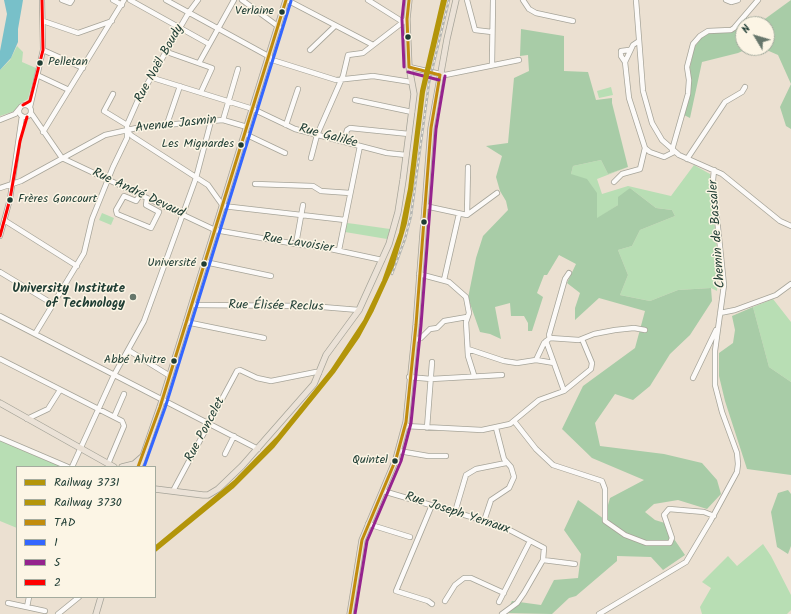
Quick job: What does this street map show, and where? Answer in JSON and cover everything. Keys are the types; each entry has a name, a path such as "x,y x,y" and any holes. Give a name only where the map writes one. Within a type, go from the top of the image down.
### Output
{"main road":[{"path":"138,466 144,455 170,376 287,0"},
{"path":"156,489 208,495 242,466 314,384 326,355 359,310 389,244 398,212 414,94 409,67 405,20 409,0"},
{"path":"350,614 359,554 368,524 399,450 405,426 409,377 415,340 432,128 440,75 456,0"},
{"path":"0,403 112,466"},
{"path":"144,466 160,412 160,407"},
{"path":"126,466 134,464 144,455"},
{"path":"96,614 101,598"}],"street":[{"path":"0,236 20,141 29,115 43,50 42,0"},
{"path":"62,0 70,3 72,0"},
{"path":"113,0 122,5"},
{"path":"43,132 124,0"},
{"path":"130,0 209,44"},
{"path":"166,0 269,58 340,81 373,76 411,82"},
{"name":"Rue Noël Boudy","path":"35,334 84,253 92,219 127,138 128,125 138,100 153,78 189,12 198,0"},
{"path":"199,63 234,0"},
{"path":"242,0 278,28"},
{"path":"287,0 373,45"},
{"path":"311,158 317,134 340,81 348,55 363,53 405,20 368,0"},
{"path":"467,0 475,30 492,32"},
{"path":"492,0 492,65"},
{"path":"523,0 529,9 536,13 573,21"},
{"path":"636,0 646,100 656,132 673,151 687,159 722,174 780,221 791,226"},
{"path":"726,0 731,2 738,0"},
{"path":"645,148 650,152 664,157 673,151 688,94 689,80 687,67 693,44 700,36 708,31 731,30 734,28 758,0"},
{"path":"43,21 78,33 112,21"},
{"path":"310,50 335,26"},
{"path":"614,182 622,174 640,169 645,148 629,98 625,62 632,45 639,41"},
{"path":"43,50 83,68"},
{"path":"167,52 212,68 200,92"},
{"path":"409,67 440,75 475,70 519,60"},
{"path":"223,120 238,69"},
{"path":"37,76 69,90"},
{"name":"Rue Galilée","path":"153,78 253,109 286,125 360,146 406,155"},
{"path":"36,82 30,100 14,114 0,120 21,115 29,115 62,158"},
{"path":"167,124 180,86"},
{"path":"687,159 725,102 742,92 744,87"},
{"path":"286,125 298,89"},
{"path":"113,94 104,111 128,125"},
{"path":"355,100 412,112"},
{"path":"21,107 30,108"},
{"path":"20,141 21,107"},
{"name":"Avenue Jasmin","path":"0,188 11,185 99,137 127,130 167,124 223,120 247,127"},
{"path":"72,466 114,374 144,321 196,178 211,121"},
{"path":"344,141 347,130 350,128 409,134"},
{"path":"127,130 132,136 208,185 223,206 345,220"},
{"path":"245,134 285,153"},
{"path":"339,250 360,146"},
{"name":"Rue André Devaud","path":"62,158 215,230"},
{"path":"467,215 468,167"},
{"name":"Chemin de Bassaler","path":"599,614 686,562 728,490 738,464 737,453 722,412 715,385 714,365 724,285 713,180 714,170"},
{"path":"255,184 313,186 321,191 350,193"},
{"path":"425,206 467,215 497,193"},
{"path":"140,195 136,200 125,196 122,197 116,210 117,214 152,228 159,212 146,205 147,198"},
{"path":"296,244 303,205"},
{"path":"444,280 459,214"},
{"path":"4,220 76,266"},
{"name":"Rue Lavoisier","path":"215,230 339,250 382,260"},
{"path":"205,262 271,276"},
{"path":"0,272 53,304"},
{"path":"536,360 548,339 563,286 569,273"},
{"path":"420,274 449,282 464,295 469,313 466,322 468,359 474,375"},
{"path":"720,313 735,310 769,298 791,284"},
{"name":"Rue Élisée Reclus","path":"192,304 310,306 359,310"},
{"path":"0,316 258,449"},
{"path":"415,340 420,338 430,329 437,328 444,321 468,317"},
{"path":"186,322 264,338"},
{"path":"693,378 719,325"},
{"path":"548,339 582,339 594,334 634,328 645,330"},
{"path":"548,339 554,363 564,391"},
{"path":"405,426 482,430 496,428 514,421 539,400 564,391 586,374 592,365 582,339"},
{"path":"468,349 504,361 517,363 536,360 554,363"},
{"path":"128,350 170,376"},
{"path":"0,359 122,421 124,426 108,464"},
{"path":"427,428 432,362"},
{"name":"Rue Poncelet","path":"173,491 237,371 240,370 257,378 271,381 316,372 319,373"},
{"path":"409,377 430,379 459,378 474,375 502,375"},
{"path":"31,421 48,409 60,390"},
{"path":"114,417 124,394"},
{"path":"31,421 38,415"},
{"path":"514,421 536,449 554,465 602,481 605,489 605,521 625,535 646,543 661,544 672,541 664,515 669,509 704,512 714,516"},
{"path":"484,521 492,500 504,492 512,483 513,473 506,462 496,428"},
{"path":"225,454 234,436"},
{"path":"0,438 66,466"},
{"path":"399,450 428,456 446,456"},
{"path":"455,512 466,475 476,469 506,462"},
{"name":"Rue Joseph Yernaux","path":"382,491 502,526 544,548 543,560"},
{"path":"432,505 396,591 428,601 432,604"},
{"path":"368,524 410,537"},
{"path":"499,602 530,541"},
{"path":"502,614 521,599 543,560 575,564"},
{"path":"446,601 455,585 464,578 471,578 504,593"},
{"path":"27,607 29,598"},
{"path":"58,614 79,598"},
{"path":"8,603 45,611"}],"green space":[{"path":"791,0 791,84 778,55 775,54 775,16 769,16"},
{"path":"521,29 564,36 564,71 588,72 596,100 612,98 628,167 608,174 601,160 573,166 571,174 587,179 597,193 597,218 618,205 618,197 630,188 656,208 672,210 675,216 640,230 632,246 618,250 628,275 620,295 650,301 678,290 711,288 712,301 690,335 670,354 650,386 633,400 615,394 595,423 600,446 664,454 702,463 717,480 721,494 707,509 678,500 654,504 645,512 655,520 668,524 670,533 685,555 663,570 651,557 617,556 617,561 576,596 569,598 552,614 506,613 512,601 541,605 554,580 578,578 581,554 564,530 578,500 604,519 610,498 644,480 592,458 562,429 583,386 635,348 645,311 599,298 575,320 575,308 580,293 567,283 576,264 559,255 547,275 544,275 537,293 543,297 532,331 528,331 528,323 524,316 511,316 510,303 495,307 501,339 490,334 480,332 468,298 476,258 483,236 508,210 496,177 502,156 486,146 508,143 514,78 529,71 528,55 520,56"},
{"path":"735,30 735,54 702,62 690,118 684,115 691,89 690,67 694,48 701,38 711,32"},
{"path":"17,46 23,52 22,62 36,68 28,99 21,103 15,111 0,116 0,70 10,60"},
{"path":"791,84 791,129 786,126 780,107"},
{"path":"611,87 613,95 599,98 597,91"},
{"path":"601,160 608,174 628,167 597,179 602,194 628,186 671,196 694,165 710,174 718,261 717,291 711,288 678,290 650,301 620,295 628,275 618,250 632,246 640,230 675,216 672,210 656,208 630,188 618,205 597,219 571,174 573,166"},
{"path":"102,213 114,218 111,225 99,220"},
{"path":"347,223 390,229 387,239 345,232"},
{"path":"773,299 791,322 791,382 769,367 753,307"},
{"path":"753,307 769,367 791,382 791,475 747,469 725,401 719,376 719,353 733,343 735,330 732,316"},
{"path":"0,439 61,466 16,466 16,528 0,521"},
{"path":"788,490 791,494 791,546 788,554 777,547 771,512 778,493"},
{"path":"763,544 771,556 791,595 791,610 787,614 702,614 700,607 711,588 702,582 728,556 737,566"}],"water":[{"path":"4,0 23,0 18,29 18,42 11,58 0,70 0,51 7,14"}],"railway":[{"path":"392,274 405,239 411,216 429,83 449,0"}],"rail line":[{"name":"3731","path":"156,547 236,481 278,438 332,371 365,321 384,281 401,233 410,189 422,91 443,0"},
{"name":"3730","path":"156,549 232,487 273,446 333,372 358,336 372,310 392,266 405,223 411,190 423,92 445,0"}],"transit line":[{"name":"2","path":"23,105 30,101 43,50 42,0"},
{"name":"TAD","path":"138,466 160,407 286,0"},
{"name":"5","path":"404,0 402,19 404,67"},
{"name":"TAD","path":"409,0 407,19 409,67"},
{"name":"1","path":"144,466 165,408 291,1"},
{"name":"TAD","path":"409,67 440,75"},
{"name":"5","path":"408,72 439,80"},
{"name":"TAD","path":"350,614 362,540 396,459 406,422 416,325 431,128 440,75"},
{"name":"5","path":"355,614 367,541 401,461 411,423 421,325 436,129 445,76"},
{"name":"2","path":"0,236 10,199 20,141 27,117"}],"place":[{"name":"Verlaine","path":"282,12"},
{"name":"Pelletan","path":"40,63"},
{"name":"Les Mignardes","path":"241,145"},
{"name":"Frères Goncourt","path":"10,200"},
{"name":"Université","path":"204,264"},
{"name":"University Institute of Technology","path":"133,297"},
{"name":"Abbé Alvitre","path":"174,361"},
{"name":"Quintel","path":"395,461"}]}
